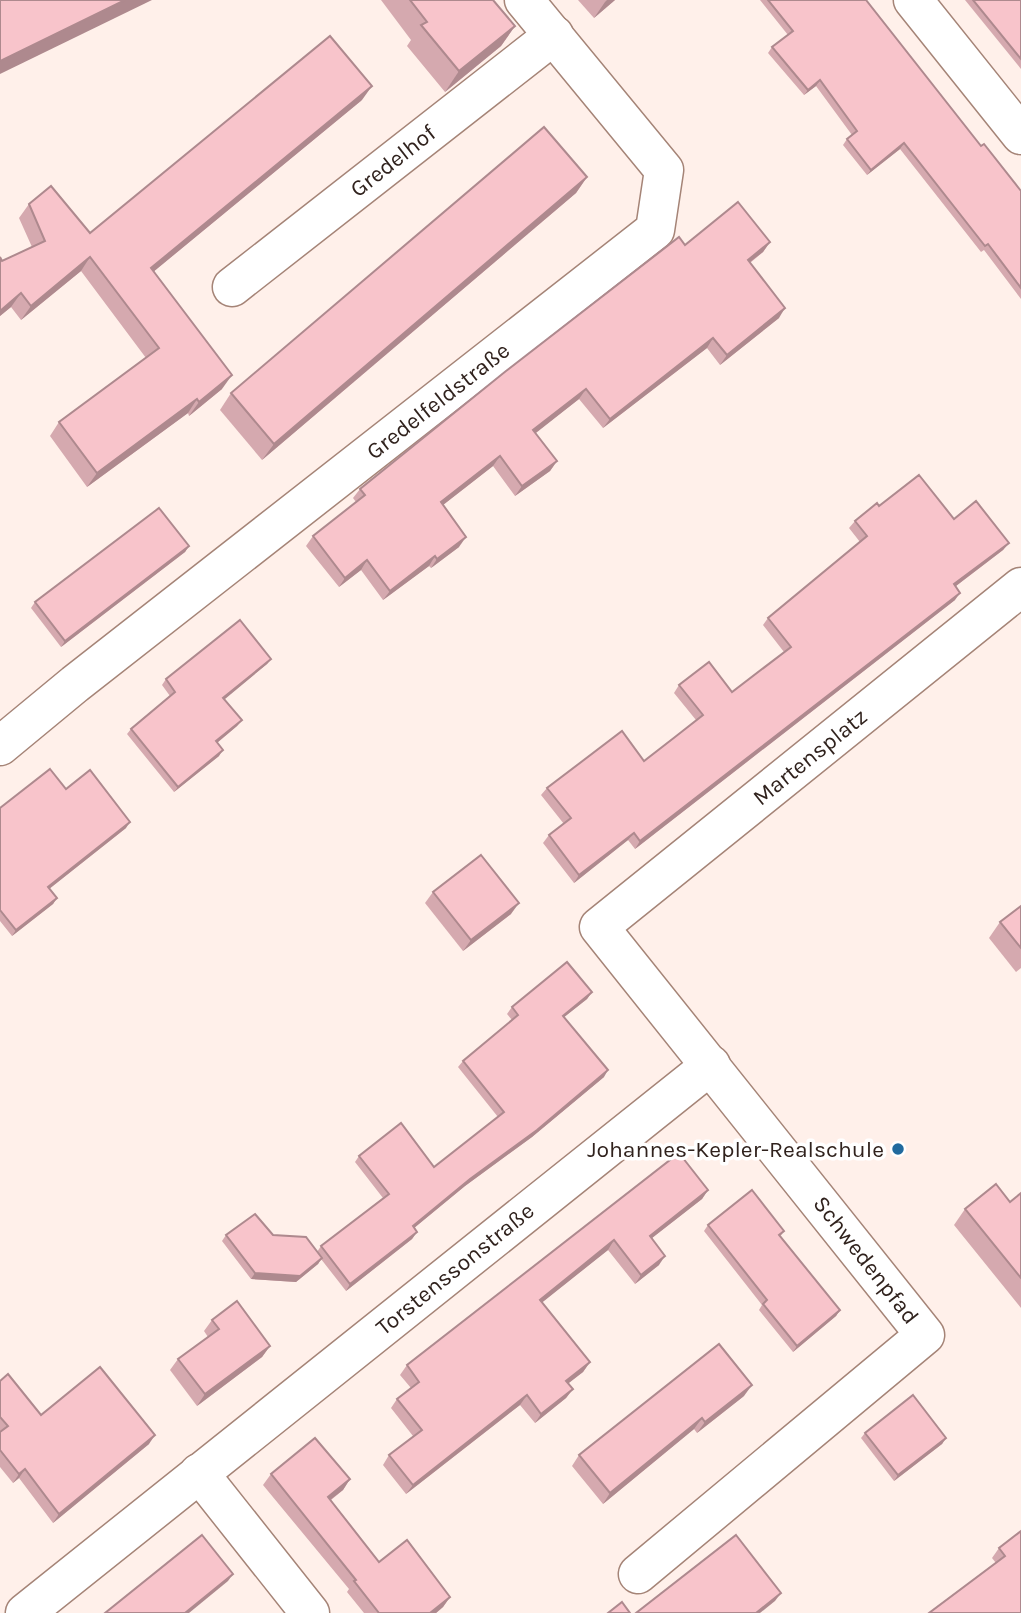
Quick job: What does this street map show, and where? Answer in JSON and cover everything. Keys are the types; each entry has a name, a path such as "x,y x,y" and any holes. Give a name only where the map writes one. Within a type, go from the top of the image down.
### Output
{"street":[{"name":"Gredelfeldstraße","path":"0,746 75,684 655,230 664,170 524,0"},
{"path":"913,0 1021,135"},
{"name":"Gredelhof","path":"232,287 554,35"},
{"name":"Martensplatz","path":"599,927 1021,587"},
{"name":"Schwedenpfad","path":"599,927 925,1335 638,1574"},
{"name":"Torstenssonstraße","path":"25,1613 711,1065"},
{"path":"199,1473 310,1613"}],"building":[{"path":"0,0 125,0 0,61"},
{"path":"410,0 493,0 515,26 459,71 421,25 427,22"},
{"path":"768,0 866,0 981,146 984,144 1021,191 1021,288 904,143 871,170 847,139 857,131 820,80 808,90 772,47 793,31"},
{"path":"973,0 1021,0 1021,59"},
{"path":"330,36 372,86 151,268 232,375 199,402 197,399 97,473 59,422 159,348 90,257 31,306 21,293 0,311 0,257 2,261 45,241 29,204 51,186 90,233"},
{"path":"544,127 587,177 274,444 231,393"},
{"path":"738,202 770,242 748,260 785,308 727,355 713,338 610,419 586,389 533,430 557,461 522,486 500,456 441,502 466,537 437,559 435,556 390,591 367,560 345,578 313,536 365,495 360,489 679,237 685,245"},
{"path":"919,475 954,519 976,501 1009,543 954,584 960,593 640,841 634,833 579,875 549,835 571,818 547,788 622,731 644,761 675,737 703,715 679,685 709,662 732,692 791,647 768,618 867,536 855,521"},
{"path":"159,508 189,546 65,641 35,602"},
{"path":"240,620 271,659 223,698 242,720 216,741 223,750 178,787 131,729 175,692 166,679"},
{"path":"50,769 66,789 90,770 130,822 48,887 57,898 16,930 0,910 0,808"},
{"path":"481,855 519,903 471,940 433,892"},
{"path":"1021,906 1021,948 1000,922"},
{"path":"567,962 592,992 563,1016 608,1070 537,1130 470,1179 413,1226 417,1232 350,1284 321,1246 389,1194 359,1156 401,1123 434,1167 504,1112 463,1061 518,1015 512,1007"},
{"path":"679,1153 708,1190 650,1236 665,1256 641,1275 614,1240 540,1300 590,1362 566,1381 573,1389 541,1414 527,1395 413,1485 389,1455 422,1430 397,1399 419,1382 407,1365"},
{"path":"996,1184 1010,1202 1021,1193 1021,1278 965,1209"},
{"path":"752,1190 784,1231 779,1235 840,1310 797,1346 763,1304 767,1300 708,1225"},
{"path":"255,1214 273,1235 306,1237 322,1258 300,1276 255,1273 226,1235"},
{"path":"237,1301 270,1346 205,1394 178,1359 219,1329 212,1320"},
{"path":"719,1344 752,1385 705,1422 702,1418 610,1493 579,1455"},
{"path":"100,1367 155,1435 59,1514 25,1469 19,1474 0,1450 0,1432 8,1426 0,1417 0,1381 8,1374 41,1415"},
{"path":"913,1395 946,1438 898,1475 865,1433"},
{"path":"315,1438 350,1479 328,1497 379,1562 407,1540 450,1597 430,1613 379,1613 271,1474"},
{"path":"1021,1531 1021,1613 929,1613 1005,1556 999,1548"},
{"path":"202,1535 233,1574 185,1613 105,1613"},
{"path":"736,1535 781,1593 756,1613 636,1613"},
{"path":"622,1602 630,1613 608,1613"}],"place":[{"name":"Johannes-Kepler-Realschule","path":"898,1149"}]}
